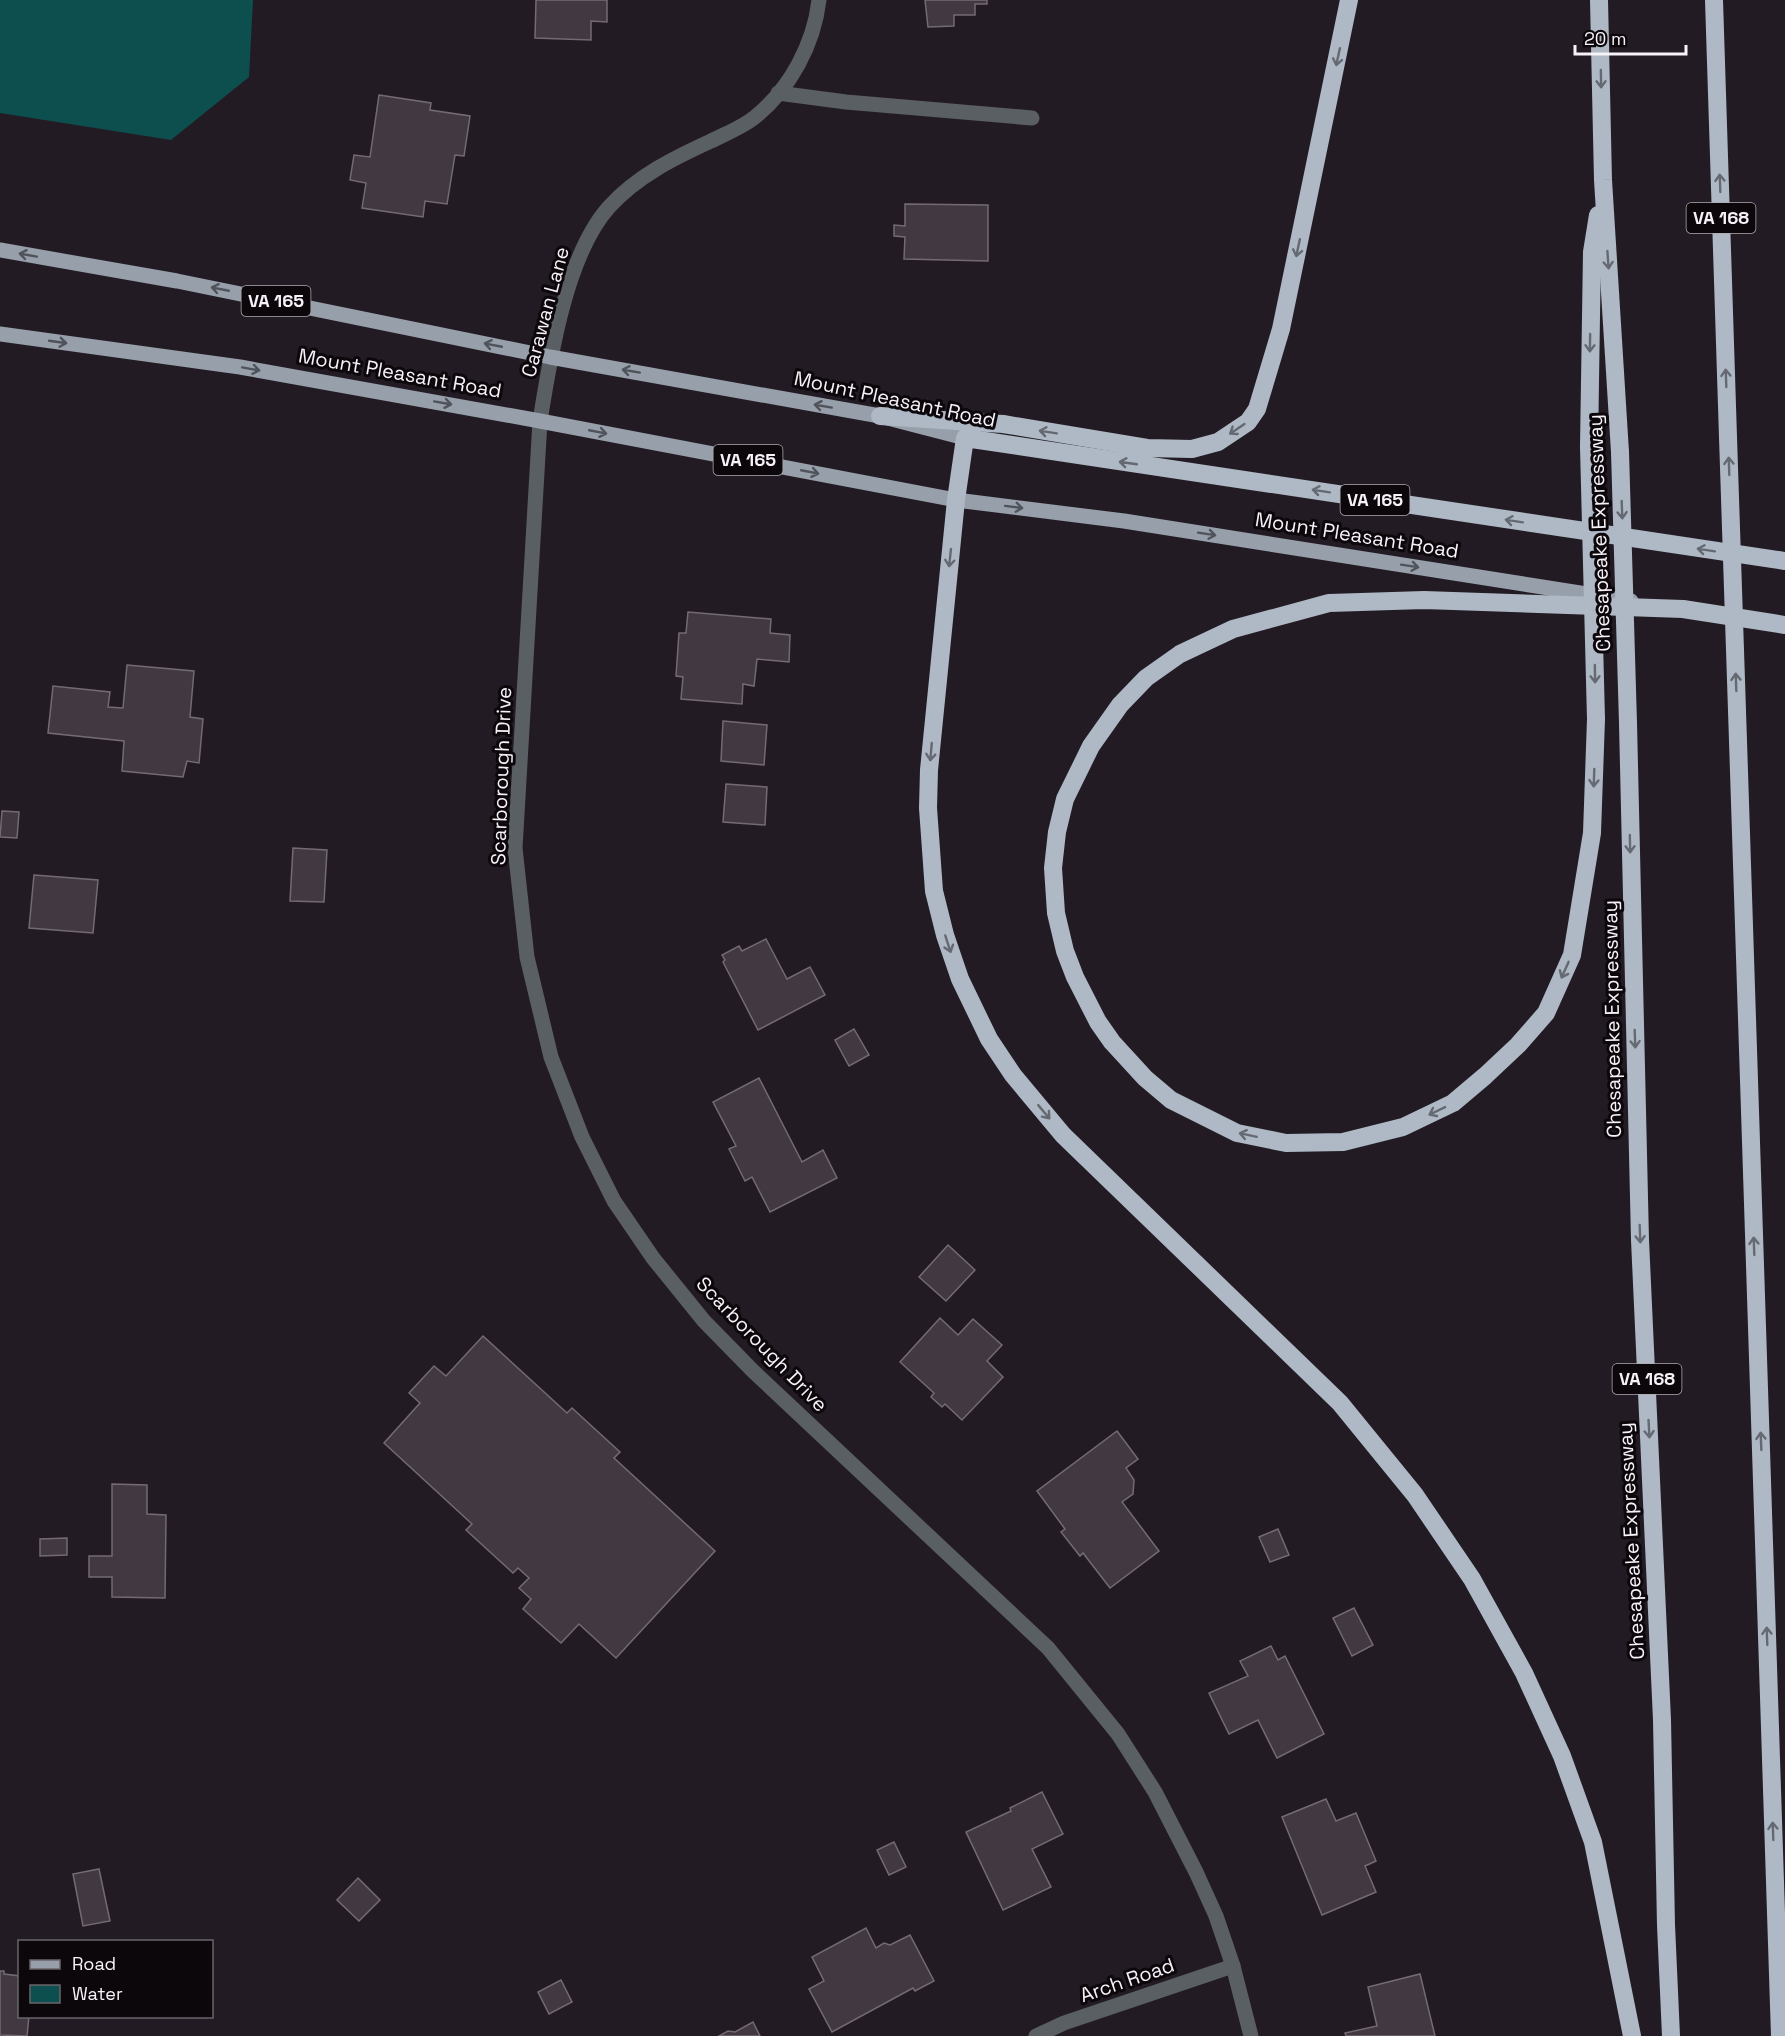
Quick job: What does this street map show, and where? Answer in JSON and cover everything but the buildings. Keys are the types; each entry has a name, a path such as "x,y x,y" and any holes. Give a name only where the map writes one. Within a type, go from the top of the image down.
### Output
{"highway":[{"path":"880,416 1003,424 1147,448 1192,449 1218,442 1248,422 1257,409 1281,329 1349,0"},
{"name":"Chesapeake Expressway","path":"1599,0 1603,180 1620,452 1629,723 1640,1240 1661,1708 1671,2036"},
{"name":"VA 168","path":"1714,0 1780,2036"},
{"path":"1603,180 1592,252 1589,447 1596,719 1592,833 1572,955 1546,1013 1518,1045 1453,1103 1403,1127 1343,1142 1286,1143 1237,1133 1171,1100 1145,1078 1112,1042 1098,1022 1075,977 1065,951 1056,913 1053,867 1057,832 1065,799 1090,746 1120,705 1146,678 1180,654 1233,628 1329,603 1424,600 1683,609"},
{"path":"965,438 956,500 929,770 928,808 934,891 960,979 989,1039 1007,1066 1063,1135 1340,1403 1415,1495 1472,1579 1524,1673 1562,1756 1593,1842 1632,2036"},
{"name":"Mount Pleasant Road","path":"965,438 1785,561"},
{"name":"Mount Pleasant Road","path":"1683,609 1785,625"}],"main road":[{"name":"Mount Pleasant Road","path":"0,250 177,281 550,357 880,416 965,438"},
{"name":"Mount Pleasant Road","path":"0,334 240,367 956,500 1136,523 1683,609"}],"street":[{"name":"Carawan Lane","path":"540,421 550,357 577,261 591,230 609,207 642,177 755,117 778,93 801,61 811,36 819,0"},
{"path":"778,93 846,102 1032,118"},
{"name":"Scarborough Drive","path":"540,421 515,848 528,957 548,1046 582,1137 614,1201 654,1258 704,1321 753,1371 1048,1648 1118,1734 1155,1792 1197,1872 1216,1916 1233,1966 1251,2036"},
{"name":"Arch Road","path":"1036,2036 1064,2023 1233,1966"}],"water":[{"path":"0,0 253,0 249,77 171,140 0,113"}]}
